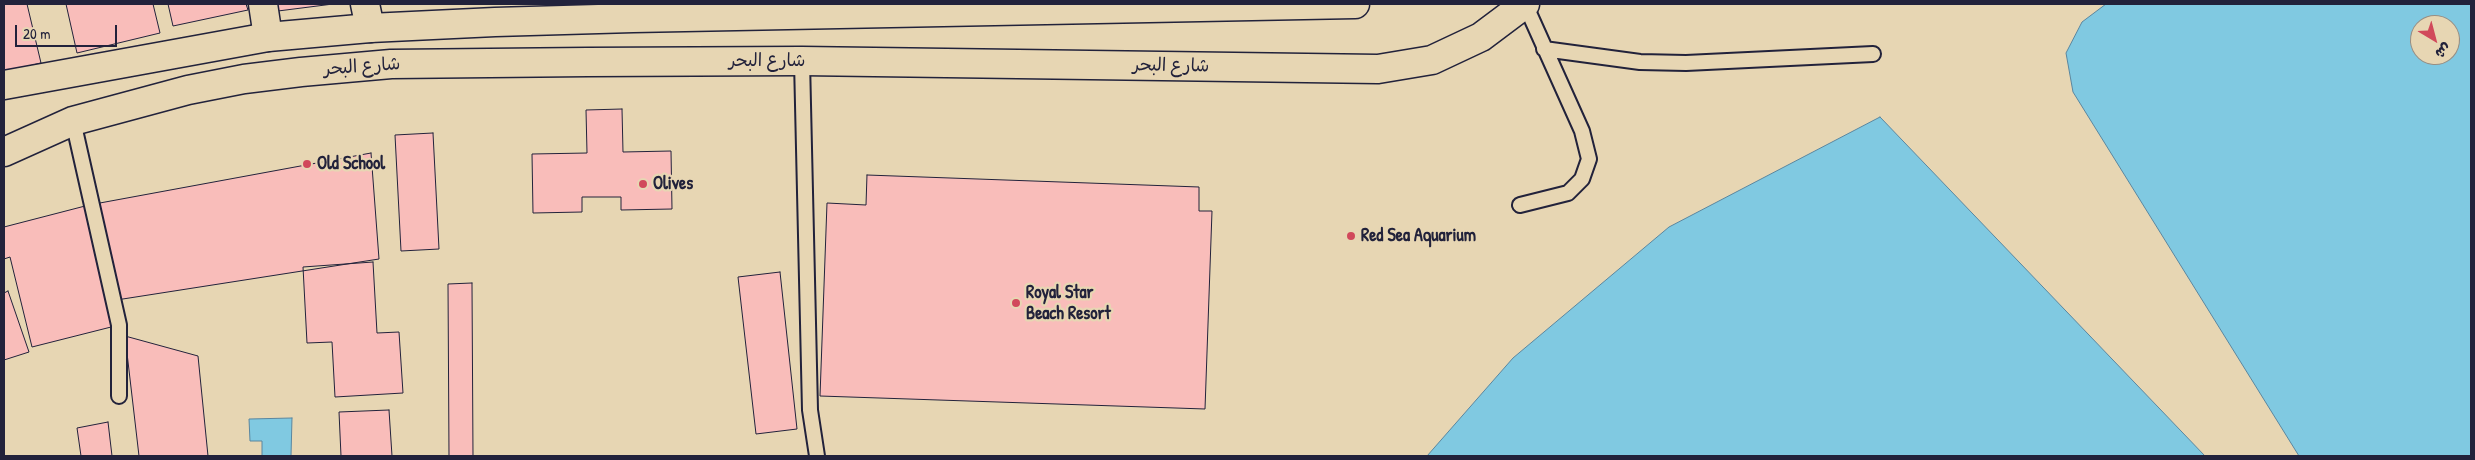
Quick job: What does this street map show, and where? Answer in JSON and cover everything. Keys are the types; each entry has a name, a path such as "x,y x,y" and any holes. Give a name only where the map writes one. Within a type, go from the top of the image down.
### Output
{"main road":[{"path":"263,4 268,37"},
{"path":"4,85 268,37 367,16 1356,4"},
{"name":"شارع البحر","path":"6,148 72,121 188,90 244,79 391,64 802,61 1378,69 1432,60 1481,37 1525,4"}],"lane":[{"path":"1520,205 1568,193 1582,179 1589,159 1582,131 1525,4"},
{"path":"1544,49 1640,62 1686,63 1873,54"},
{"path":"802,61 810,410 817,456"},
{"path":"72,121 119,325 119,396"}],"water":[{"path":"2106,4 2471,4 2471,456 2299,456 2073,92 2066,53 2082,22"},
{"path":"1880,117 2205,456 1427,456 1513,358 1669,227"},
{"path":"292,418 291,456 262,456 262,441 250,441 249,419"}],"building":[{"path":"4,4 27,4 41,63 4,72"},
{"path":"66,4 153,4 160,33 77,53"},
{"path":"168,4 246,4 248,10 173,26"},
{"path":"277,4 333,4 278,11"},
{"path":"622,109 623,152 671,151 672,209 621,210 621,197 582,197 582,212 533,213 532,154 587,153 586,110"},
{"path":"433,133 439,249 401,251 395,135"},
{"path":"371,153 379,259 110,301 89,205"},
{"name":"Royal Star Beach Resort","path":"867,175 1199,187 1199,211 1212,211 1205,409 820,396 827,203 866,205"},
{"path":"89,205 119,325 32,347 10,257 4,259 4,227"},
{"path":"373,262 377,333 399,332 403,393 335,397 332,342 307,343 303,267"},
{"path":"780,272 797,429 756,434 738,277"},
{"path":"472,283 473,456 449,456 448,284"},
{"path":"8,291 29,352 4,360 4,293"},
{"path":"125,336 198,356 208,456 139,456"},
{"path":"389,410 392,456 341,456 339,412"},
{"path":"108,422 112,456 81,456 77,428"}],"place":[{"name":"Old School","path":"307,164"},
{"name":"Olives","path":"643,184"},
{"name":"Red Sea Aquarium","path":"1351,236"},
{"name":"Royal Star Beach Resort","path":"1016,303"}]}
